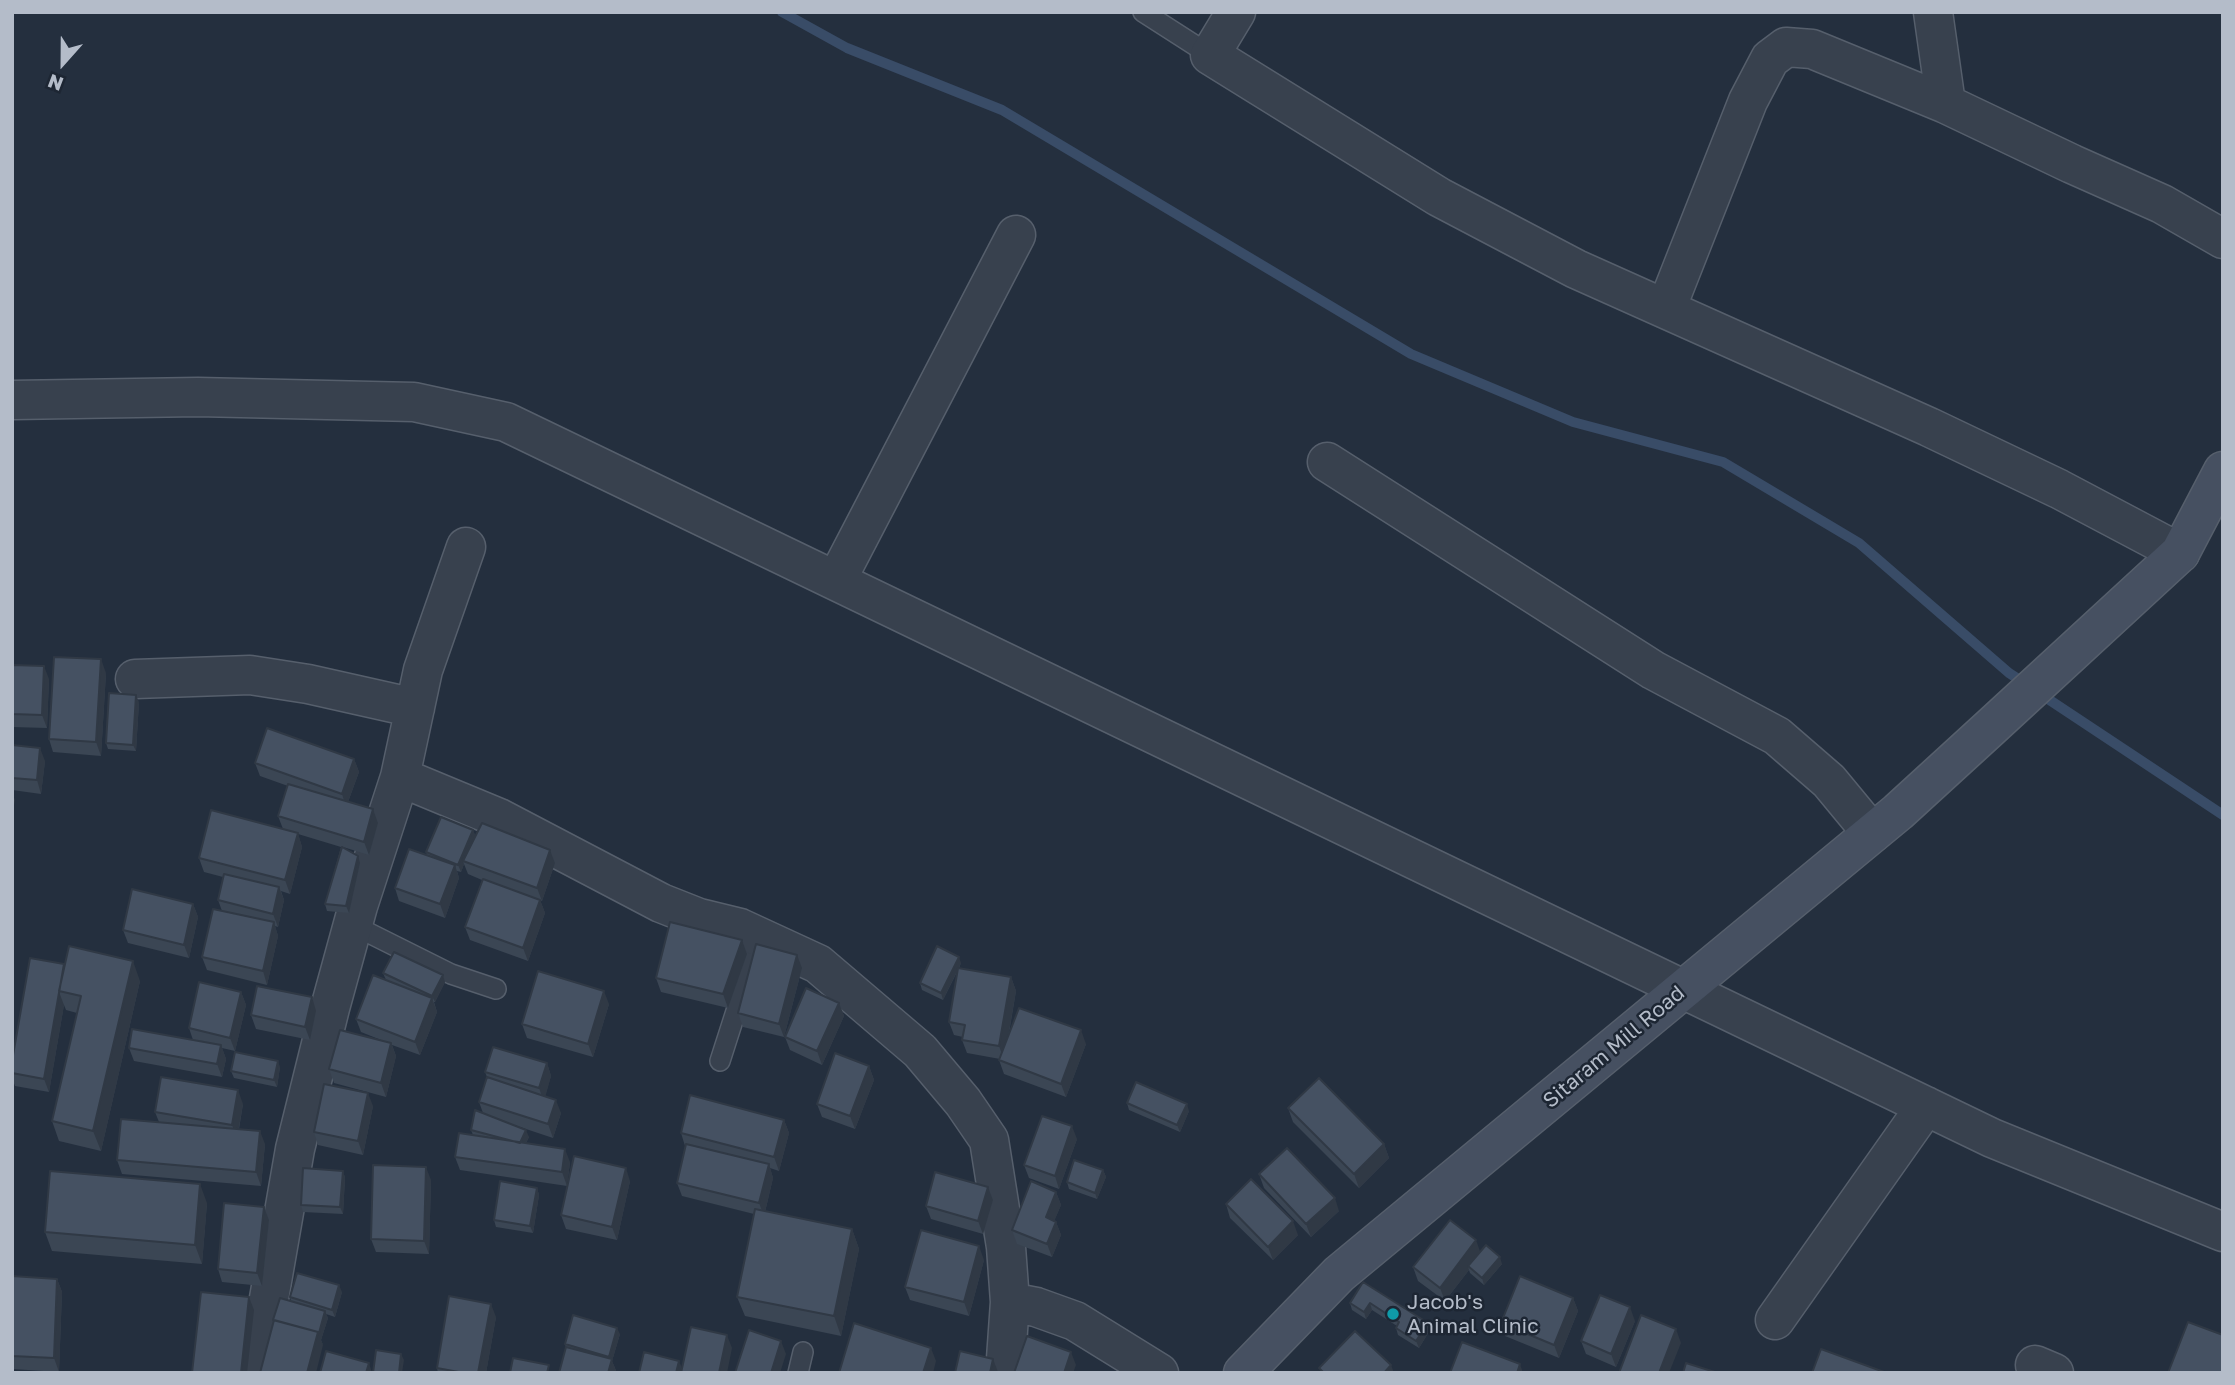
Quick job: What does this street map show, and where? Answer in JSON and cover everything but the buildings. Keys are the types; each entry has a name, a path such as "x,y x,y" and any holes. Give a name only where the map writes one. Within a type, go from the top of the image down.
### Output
{"street":[{"path":"1236,12 1210,55 1439,197 1576,269 1929,427 2059,489 2180,553 2223,471"},
{"path":"1933,12 1946,104"},
{"path":"1666,309 1748,101 1770,59 1786,47 1812,49 1946,104 2162,204 2223,239"},
{"path":"836,581 1016,235"},
{"path":"12,400 198,397 414,402 506,422 1992,1138 2223,1231"},
{"path":"1327,462 1653,670 1777,736 1829,781 1872,833"},
{"path":"256,1373 295,1149 353,925 400,777 423,670 466,547"},
{"name":"Sitaram Mill Road","path":"1243,1373 1339,1274 1872,833 2180,553"},
{"path":"135,679 250,675 308,684 415,708"},
{"path":"400,777 499,818 661,903 699,918 740,928 818,964 920,1051 963,1102 989,1140 1006,1247 1010,1302 1005,1373"},
{"path":"1774,1320 1926,1106"},
{"path":"1010,1302 1036,1307 1075,1321 1159,1373"}],"lane":[{"path":"1143,12 1210,55"},
{"path":"353,925 451,974 496,989"},
{"path":"720,1061 760,937"},
{"path":"798,1373 803,1352"}],"waterway":[{"path":"782,12 847,48 1002,110 1411,354 1573,422 1723,462 1859,543 2009,673 2026,684"},
{"path":"2039,693 2223,815"}],"place":[{"name":"Jacob's Animal Clinic","path":"1393,1314"}]}
